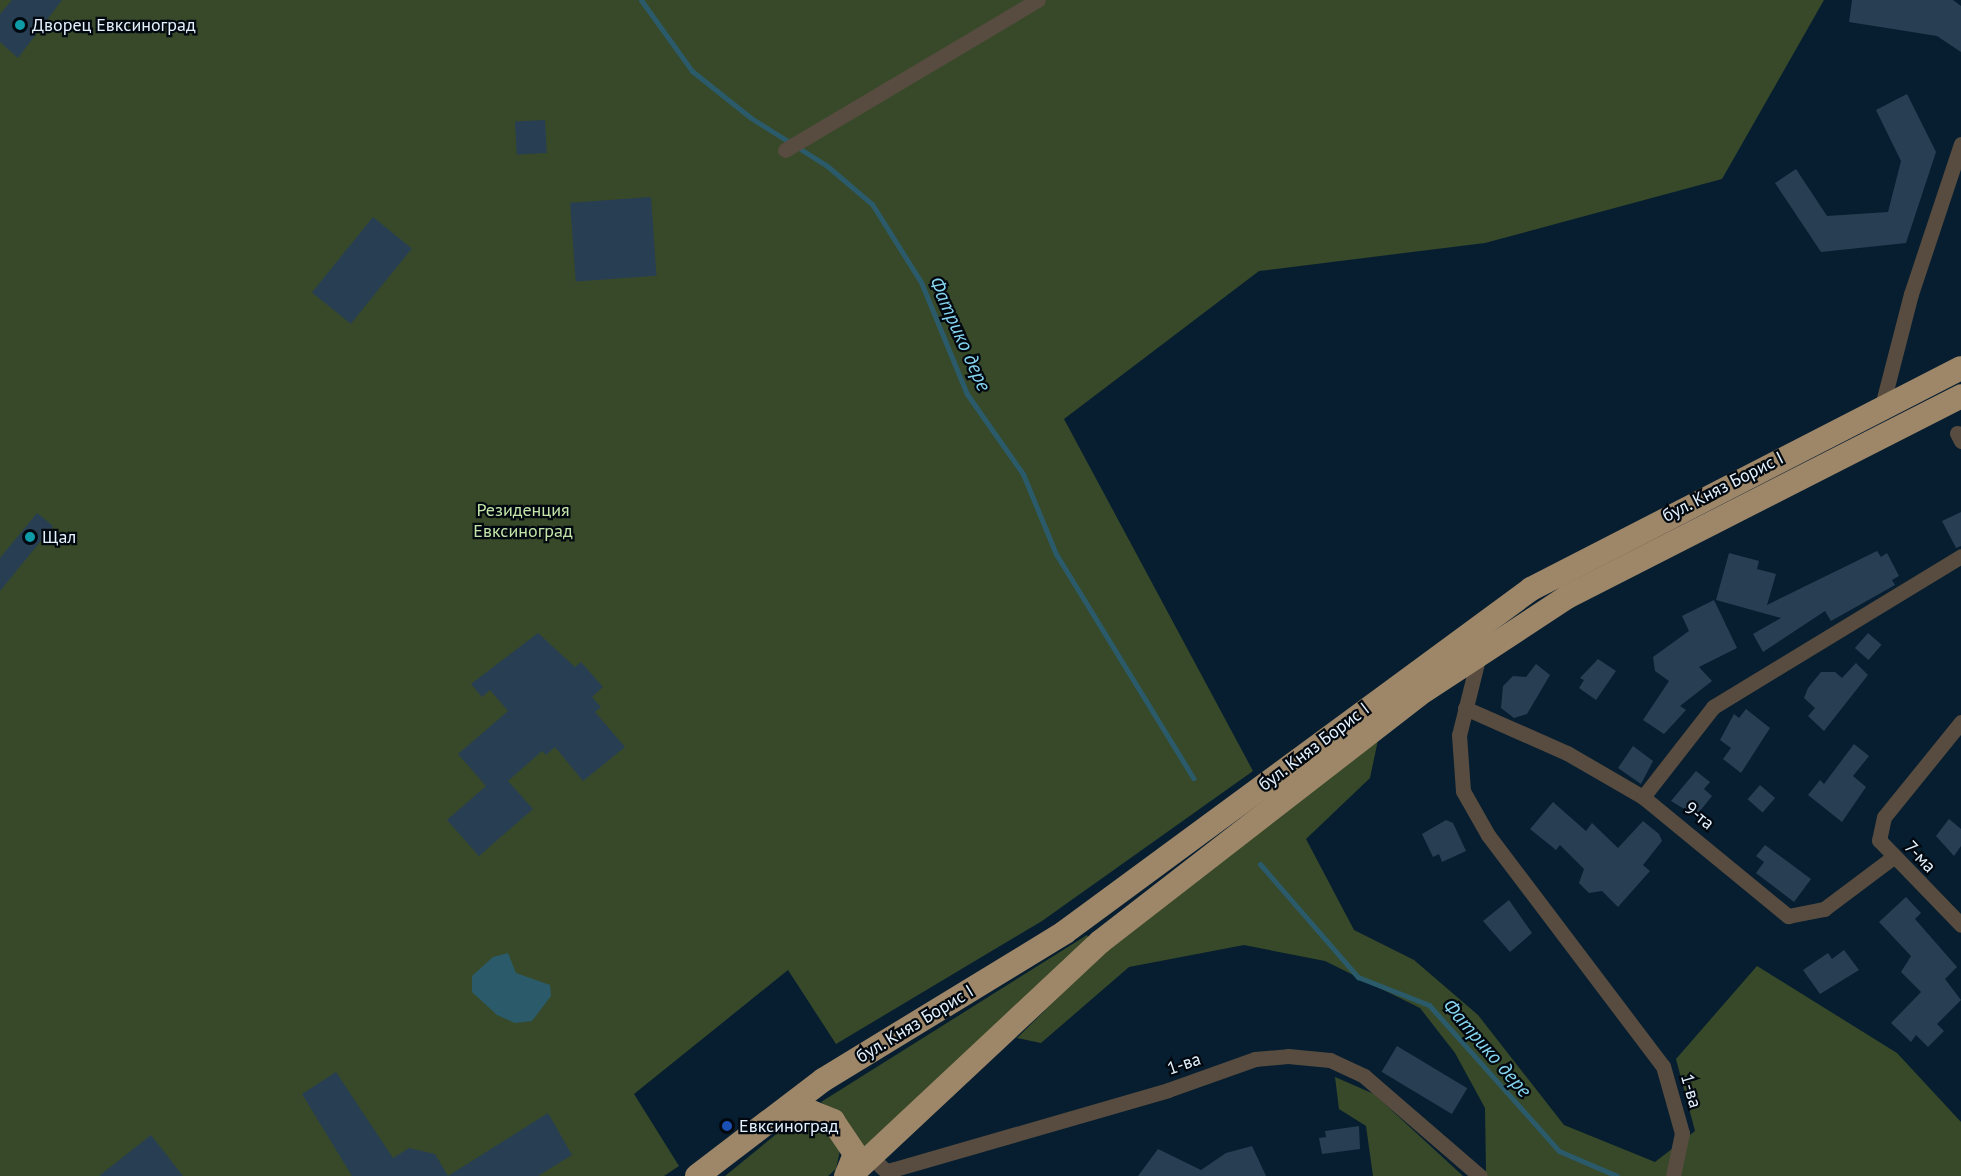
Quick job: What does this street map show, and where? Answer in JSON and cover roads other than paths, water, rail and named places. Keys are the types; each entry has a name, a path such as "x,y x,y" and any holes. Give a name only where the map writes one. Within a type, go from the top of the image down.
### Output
{"highway":[{"name":"бул. Княз Борис I","path":"697,1176 823,1080 1065,932 1531,589 1882,406 1961,368"},
{"name":"бул. Княз Борис I","path":"848,1176 873,1159 1100,942 1342,750 1480,653 1648,554 1961,396"},
{"path":"765,1124 811,1112 833,1121 855,1154 848,1176"}],"street":[{"path":"785,150 1038,0"},
{"path":"1882,406 1911,294 1961,144"},
{"path":"1643,797 1713,707 1961,556"},
{"name":"1-ва","path":"1480,653 1465,708 1457,755 1470,808 1663,1066 1682,1133 1675,1172"},
{"name":"9-та","path":"1465,708 1567,753 1643,797 1788,916 1824,909 1892,858"},
{"name":"7-ма","path":"1961,722 1884,817 1879,840 1892,858 1961,925"},
{"name":"1-ва","path":"873,1159 886,1171 895,1169 1168,1090 1255,1059 1288,1056 1330,1060 1364,1076 1480,1176"}],"water":[{"path":"508,953 516,973 550,985 551,996 532,1021 515,1023 497,1015 472,992 472,976 493,957"}],"waterway":[{"name":"Фатрико дере","path":"641,0 692,71 751,118 826,165 872,204 921,282 967,394 1023,474 1056,554 1193,778"},
{"name":"Фатрико дере","path":"1260,864 1358,977 1429,1005 1559,1151 1617,1176"}],"place":[{"name":"Дворец Евксиноград","path":"20,25"},
{"name":"Щал","path":"30,537"},
{"name":"Евксиноград","path":"727,1126"}],"park label":[{"name":"Резиденция Евксиноград","path":"523,521"}]}
